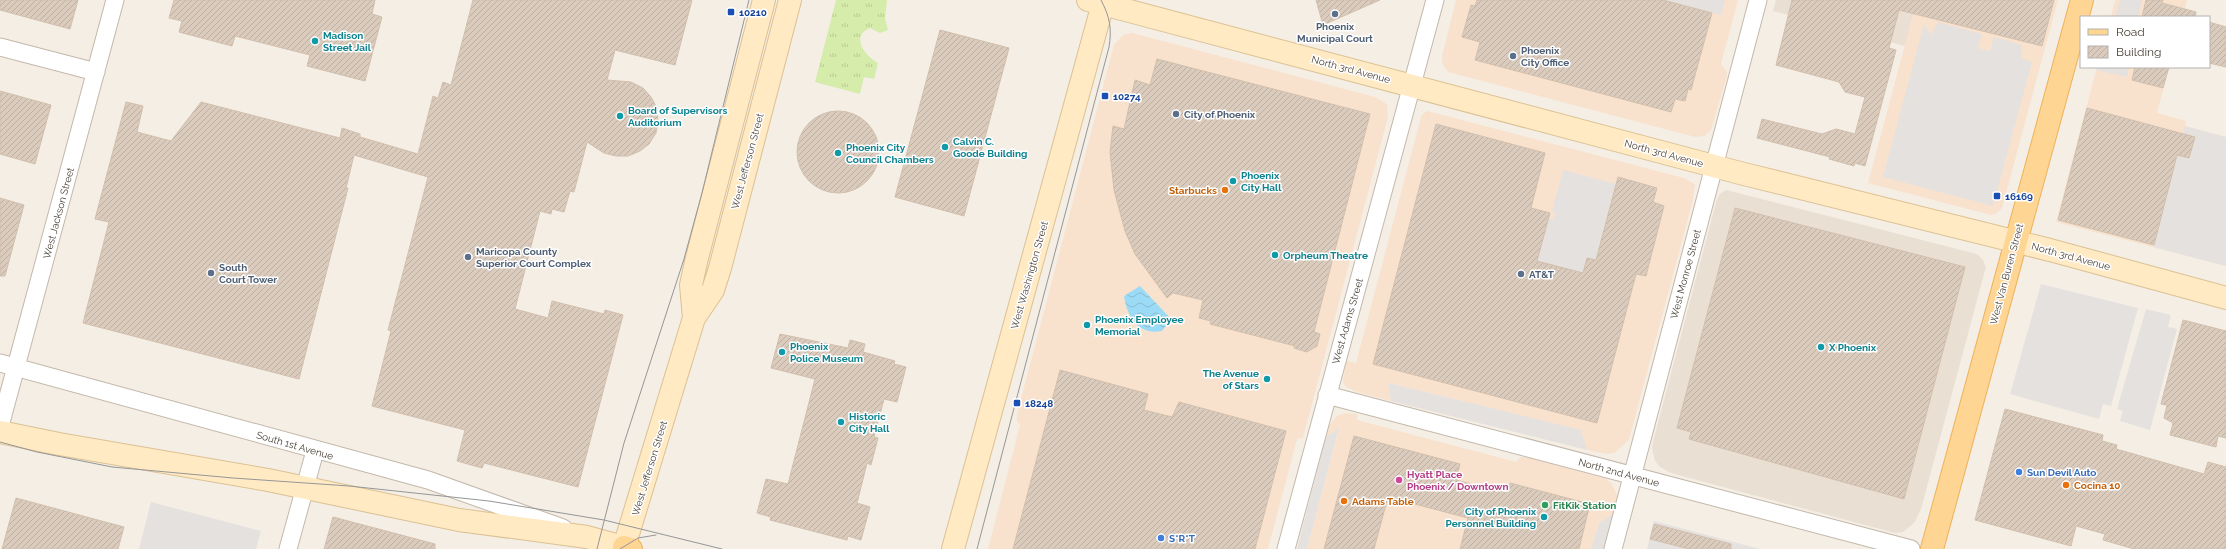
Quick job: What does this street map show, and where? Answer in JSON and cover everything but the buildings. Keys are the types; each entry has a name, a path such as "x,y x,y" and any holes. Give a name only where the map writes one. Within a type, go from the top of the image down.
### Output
{"main road":[{"name":"West Jefferson Street","path":"694,318 691,285 764,0"},
{"name":"West Jefferson Street","path":"626,548 694,318 713,290 720,268 790,0"},
{"name":"West Van Buren Street","path":"1932,549 2082,0"},
{"name":"North 3rd Avenue","path":"1099,1 1714,166 2015,242 2226,298"},
{"name":"West Washington Street","path":"953,549 1099,1"},
{"name":"South 1st Avenue","path":"0,432 305,487 459,520 587,537 626,548"}],"street":[{"name":"West Jackson Street","path":"0,426 10,387 8,365 96,72 115,0"},
{"name":"West Adams Street","path":"1286,549 1435,0"},
{"name":"West Monroe Street","path":"1613,549 1758,0"},
{"path":"0,47 96,72"},
{"name":"South 1st Avenue","path":"8,365 315,451 428,480 587,537"},
{"name":"North 2nd Avenue","path":"1327,395 1911,549"},
{"path":"288,549 315,451"}],"shaded area":[{"path":"1456,0 1738,0 1721,64 1726,70 1727,76 1711,130 1704,136 1695,137 1448,72 1443,65 1442,56"},
{"path":"1663,0 1725,0 1721,15"},
{"path":"1776,0 1917,0 1905,46 1773,11"},
{"path":"1917,0 2058,0 2002,208 1995,214 1991,215 1868,183"},
{"path":"2115,0 2187,0 2183,16 2111,16"},
{"path":"2120,0 2142,0 2138,16 2115,16"},
{"path":"1938,22 1982,34 1978,48 1990,51 1994,37 2022,45 2021,58 2032,62 1993,206 1883,177 1924,24 1931,35"},
{"path":"1132,33 1375,97 1387,105 1388,117 1303,438 1297,439 1268,549 988,549 1020,425 1017,421 1017,414 1114,45 1123,35"},
{"path":"2097,68 2169,68 2157,113 2186,121 2185,126 2226,137 2226,266 2056,222"},
{"path":"2097,68 2129,68 2127,77 2096,70"},
{"name":"AT&T","path":"1427,111 1684,178 1695,184 1693,200 1630,436 1628,441 1614,453 1606,454 1587,450 1580,430 1388,383 1391,401 1357,392 1345,386 1343,381 1346,361 1356,363 1421,116"},
{"path":"2185,126 2226,137 2226,266 2153,247"},
{"path":"1563,170 1616,184 1596,260 1587,258 1583,273 1536,261 1548,218 1553,219 1555,212 1552,211"},
{"name":"X Phoenix","path":"1726,190 1977,254 1983,260 1986,267 1921,509 1914,523 1903,532 1895,533 1671,473 1660,467 1655,461 1652,448 1654,438 1717,199 1720,194"},
{"path":"2041,284 2138,308 2111,406 2103,404 2099,419 2010,394"},
{"path":"2146,309 2171,315 2168,327 2177,329 2150,430 2120,421 2123,411 2117,409"},
{"path":"1388,383 1581,430 1587,450 1391,401"},
{"path":"1345,413 1357,414 1357,420 1516,462 1521,457 1532,458 1606,479 1612,484 1618,497 1616,512 1599,523 1591,549 1307,549 1339,429 1326,437 1328,426 1337,416"},
{"path":"1339,428 1307,549 1297,549 1326,437"},
{"path":"151,502 261,531 256,549 139,549"},
{"path":"1616,512 1606,549 1591,549 1599,523"},
{"path":"1654,521 1715,537 1760,549 1647,549"}],"green space":[{"path":"836,0 887,0 885,18 888,30 880,33 870,28 861,36 860,41 864,51 878,63 874,79 864,77 860,94 815,82"}],"water":[{"path":"1140,286 1171,319 1162,331 1147,331 1141,328 1131,318 1124,296"}],"tram line":[{"path":"597,549 624,443 684,259 702,193 749,0"},
{"path":"977,549 1109,47 1110,23 1101,0"},
{"path":"0,442 37,452 112,467 233,478 349,486 489,501 604,520 722,549"},
{"path":"620,549 638,538 656,535"}],"place":[{"name":"10210","path":"731,12"},
{"name":"Phoenix Municipal Court","path":"1335,14"},
{"name":"Madison Street Jail","path":"315,41"},
{"name":"Phoenix City Office","path":"1513,56"},
{"name":"10274","path":"1105,96"},
{"name":"City of Phoenix","path":"1176,114"},
{"name":"Board of Supervisors Auditorium","path":"620,116"},
{"name":"Calvin C. Goode Building","path":"945,147"},
{"name":"Phoenix City Council Chambers","path":"838,153"},
{"name":"Phoenix City Hall","path":"1233,181"},
{"name":"Starbucks","path":"1225,190"},
{"name":"16169","path":"1997,196"},
{"name":"Orpheum Theatre","path":"1275,255"},
{"name":"Maricopa County Superior Court Complex","path":"468,257"},
{"name":"South Court Tower","path":"211,273"},
{"name":"AT&T","path":"1521,274"},
{"name":"Phoenix Employee Memorial","path":"1087,325"},
{"name":"X Phoenix","path":"1821,347"},
{"name":"Phoenix Police Museum","path":"782,352"},
{"name":"The Avenue of Stars","path":"1267,379"},
{"name":"18248","path":"1017,403"},
{"name":"Historic City Hall","path":"841,422"},
{"name":"Sun Devil Auto","path":"2019,472"},
{"name":"Hyatt Place Phoenix / Downtown","path":"1399,480"},
{"name":"Cocina 10","path":"2066,485"},
{"name":"Adams Table","path":"1344,501"},
{"name":"FitKik Station","path":"1545,505"},
{"name":"City of Phoenix Personnel Building","path":"1544,517"},
{"name":"S*R*T","path":"1161,538"}]}
